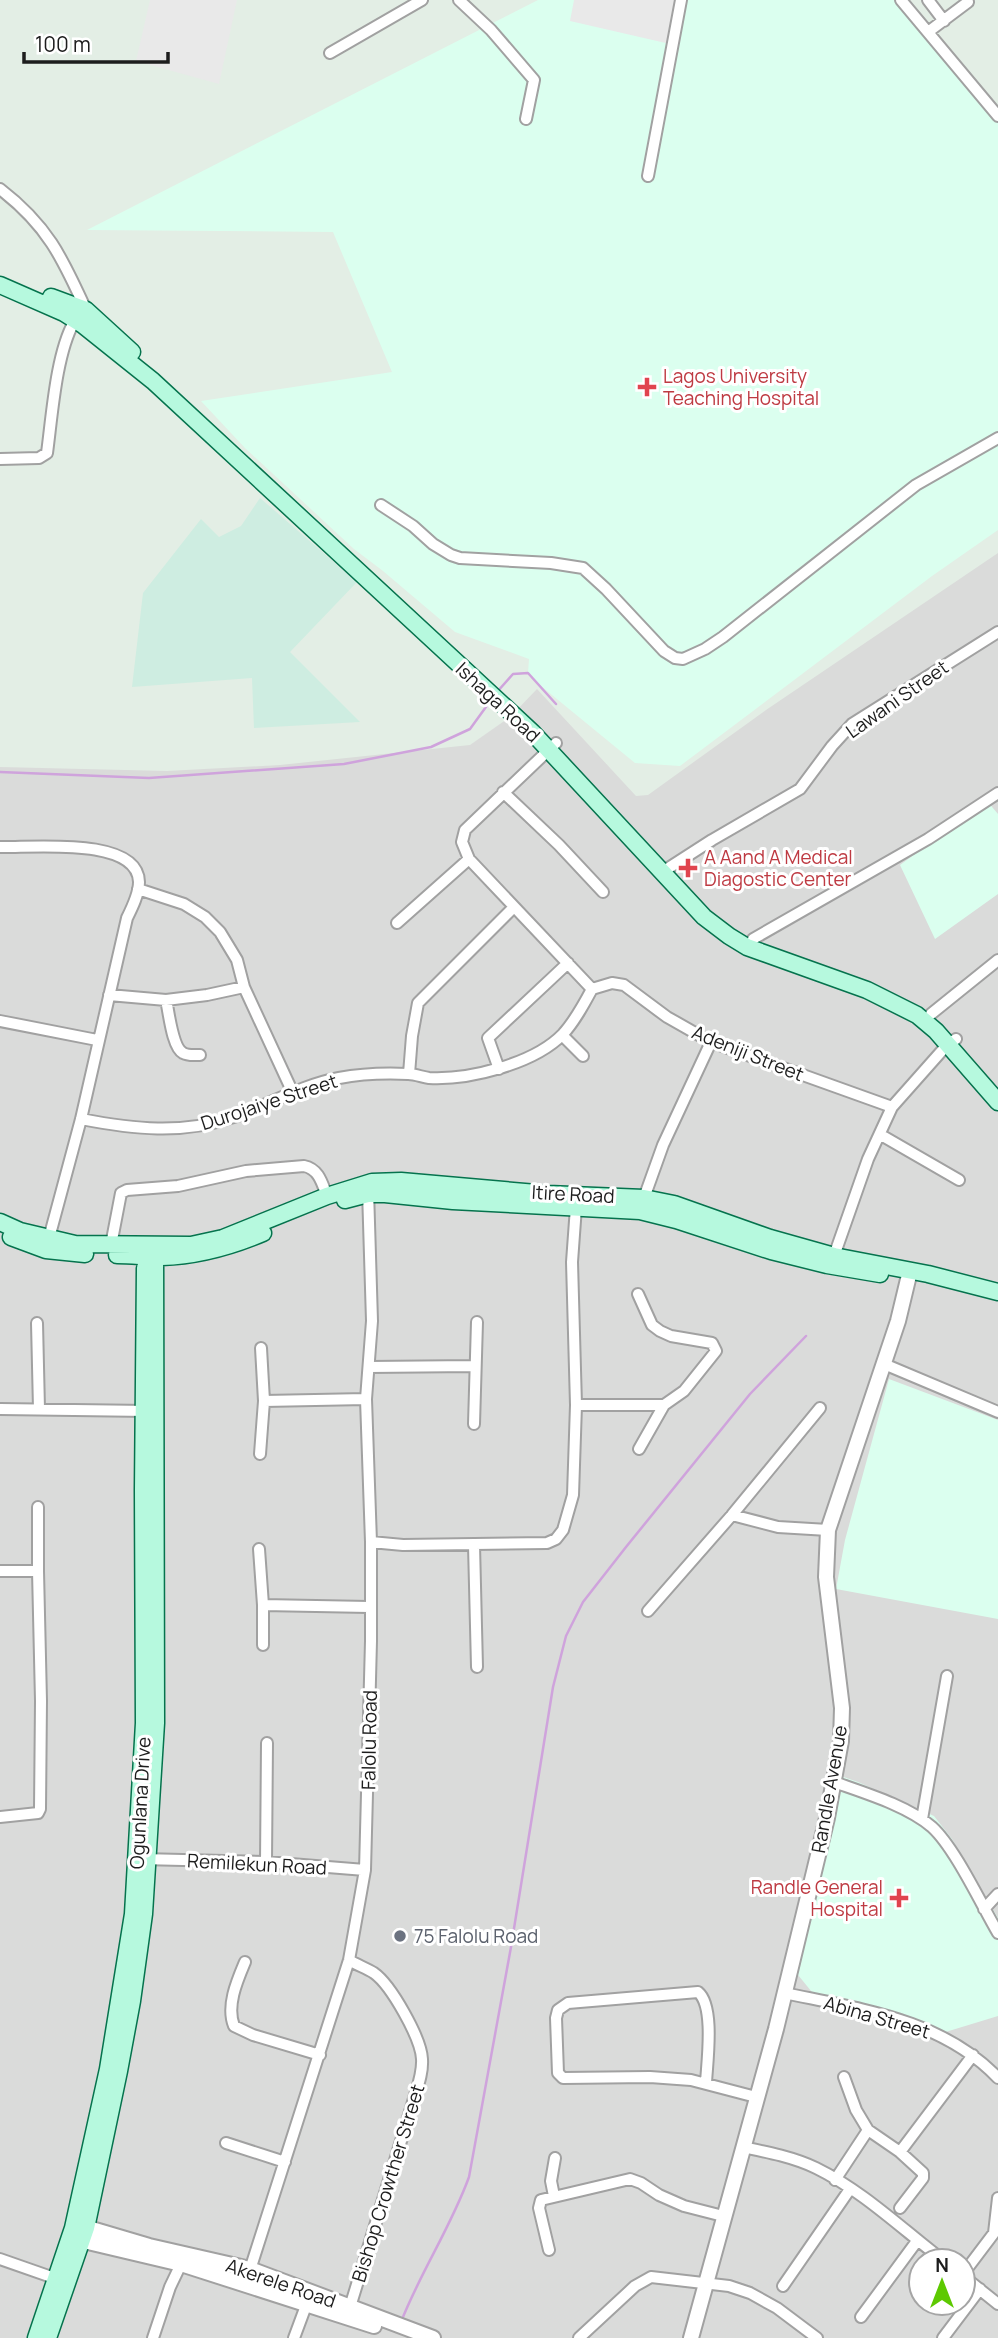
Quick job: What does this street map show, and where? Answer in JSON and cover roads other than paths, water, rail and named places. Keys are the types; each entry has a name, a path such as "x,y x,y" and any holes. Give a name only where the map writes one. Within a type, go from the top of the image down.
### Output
{"main road":[{"name":"Ishaga Road","path":"0,277 80,315 520,714 629,823 699,903 732,931 870,982 931,1014 998,1102"},
{"name":"Ishaga Road","path":"0,285 80,315"},
{"name":"Ishaga Road","path":"552,746 704,917 729,936 775,958 882,996 917,1015 952,1042 998,1089"},
{"name":"Itire Road","path":"149,1249 216,1240 327,1196 401,1181 548,1194 645,1198 674,1204 770,1238 998,1300"},
{"name":"Itire Road","path":"149,1249 198,1254 228,1247 367,1188 385,1194 453,1201 640,1211 796,1257 998,1292"},
{"path":"0,1222 20,1231 75,1244 149,1249"},
{"path":"0,1232 59,1252 149,1249"},
{"name":"Ogunlana Drive","path":"48,2338 62,2280 78,2233 132,2001 144,1914 143,1859 156,1723 149,1411 157,1316 149,1249"},
{"name":"Ogunlana Drive","path":"36,2338 62,2280"}],"street":[{"path":"330,53 422,0"},
{"path":"459,0 491,30 534,80 526,119"},
{"path":"648,176 681,0"},
{"path":"901,0 998,116"},
{"path":"928,0 944,21"},
{"path":"928,32 968,2"},
{"path":"0,189 43,228 67,268 80,315 56,383 47,453 39,458 0,459"},
{"path":"381,505 413,526 433,544 460,558 537,562 583,568 664,651 675,658 683,659 723,637 916,485 998,438"},
{"name":"Lawani Street","path":"667,869 800,789 852,724 998,632"},
{"path":"552,746 465,830 462,842 469,859 592,989"},
{"path":"503,792 559,845 603,892"},
{"path":"752,939 917,845 998,793"},
{"path":"0,847 88,847 122,856 134,866 139,881 127,918 81,1119 49,1238"},
{"path":"397,923 469,859"},
{"path":"138,889 184,904 205,917 220,932 237,960 244,986 293,1093"},
{"path":"409,1074 418,1003 513,908"},
{"path":"931,1014 998,960"},
{"path":"499,1069 488,1038 568,963"},
{"name":"Adeniji Street","path":"592,989 612,983 624,985 667,1017 711,1042 892,1107"},
{"path":"109,995 166,1000 207,995 244,986"},
{"name":"Durojaiye Street","path":"81,1119 141,1129 173,1130 232,1118 339,1078 409,1074 456,1077 499,1069 528,1056 562,1035 592,989"},
{"path":"166,1000 175,1044 180,1052 200,1055"},
{"path":"0,1021 97,1040"},
{"path":"562,1035 583,1056"},
{"path":"645,1198 663,1145 711,1042"},
{"path":"834,1255 869,1159 892,1107 952,1042"},
{"path":"881,1135 960,1180"},
{"path":"111,1245 117,1201 121,1193 127,1190 178,1186 246,1171 304,1166 312,1168 318,1174 327,1196"},
{"name":"Falolu Road","path":"246,2286 349,1961 365,1870 370,1736 371,1542 366,1399 372,1321 367,1188"},
{"path":"371,1542 474,1545 547,1543 560,1534 573,1494 576,1405 572,1262 576,1207"},
{"name":"Randle Avenue","path":"691,2338 785,1993 834,1782 842,1708 826,1577 828,1530 898,1321 909,1275"},
{"path":"638,1294 652,1325 665,1334 712,1343 716,1347 705,1367 684,1391 664,1405 639,1450"},
{"path":"37,1322 39,1409"},
{"path":"474,1424 477,1322"},
{"path":"260,1454 264,1401 261,1348"},
{"path":"884,1364 998,1412"},
{"path":"369,1367 474,1366"},
{"path":"264,1401 366,1399"},
{"path":"576,1405 664,1405"},
{"path":"648,1611 820,1408"},
{"path":"0,1409 149,1411"},
{"path":"0,1817 33,1815 40,1809 38,1507"},
{"path":"732,1515 778,1527 828,1530"},
{"path":"474,1545 477,1667"},
{"path":"259,1549 263,1645"},
{"path":"0,1571 38,1571"},
{"path":"263,1605 369,1607"},
{"path":"922,1819 947,1676"},
{"path":"266,1862 267,1743"},
{"path":"834,1782 922,1819 934,1829 946,1844 998,1933"},
{"name":"Remilekun Road","path":"143,1859 266,1862 365,1870"},
{"path":"984,1909 998,1894"},
{"name":"Bishop Crowther Street","path":"349,1961 375,1974 390,1991 416,2036 422,2055 422,2070 413,2102 350,2307"},
{"path":"245,1962 232,1999 234,2026 253,2035 320,2055"},
{"path":"706,2083 708,2025 704,1997 698,1992 568,2003 558,2010 558,2073 563,2078 650,2077 706,2083 756,2097"},
{"name":"Abina Street","path":"785,1993 921,2026 958,2044 998,2078"},
{"path":"900,2152 973,2055"},
{"path":"844,2077 856,2110 868,2130 900,2152 924,2176 901,2208"},
{"path":"835,2180 868,2130"},
{"path":"226,2143 285,2162"},
{"path":"742,2147 815,2167 850,2189 925,2247"},
{"path":"554,2196 551,2181 555,2158"},
{"path":"549,2250 539,2203 541,2200 630,2179 684,2206 723,2216"},
{"path":"783,2286 850,2189"},
{"path":"977,2256 994,2233 998,2198"},
{"path":"78,2233 246,2286 383,2324"},
{"name":"Akerele Road","path":"78,2233 250,2269 350,2307 403,2333 433,2338"},
{"path":"860,2317 917,2241"},
{"path":"0,2259 62,2280"},
{"path":"153,2338 170,2287 181,2264"},
{"path":"579,2338 584,2330 640,2281 651,2277 729,2286 750,2293 777,2308 817,2338"},
{"path":"977,2286 998,2304"},
{"path":"943,2338 980,2288"},
{"path":"293,2338 307,2303"}],"waterway":[{"path":"497,692 513,674 528,673 556,704"},
{"path":"0,772 149,778 344,764 431,747 470,729 491,700"},
{"path":"401,2322 469,2177 511,1947 553,1687 566,1636 583,1602 626,1547 750,1394 806,1336"}],"place":[{"name":"Lagos University Teaching Hospital","path":"647,387"},
{"name":"A Aand A Medical Diagostic Center","path":"688,868"},
{"name":"Randle General Hospital","path":"899,1898"},
{"name":"75 Falolu Road","path":"400,1936"}]}
